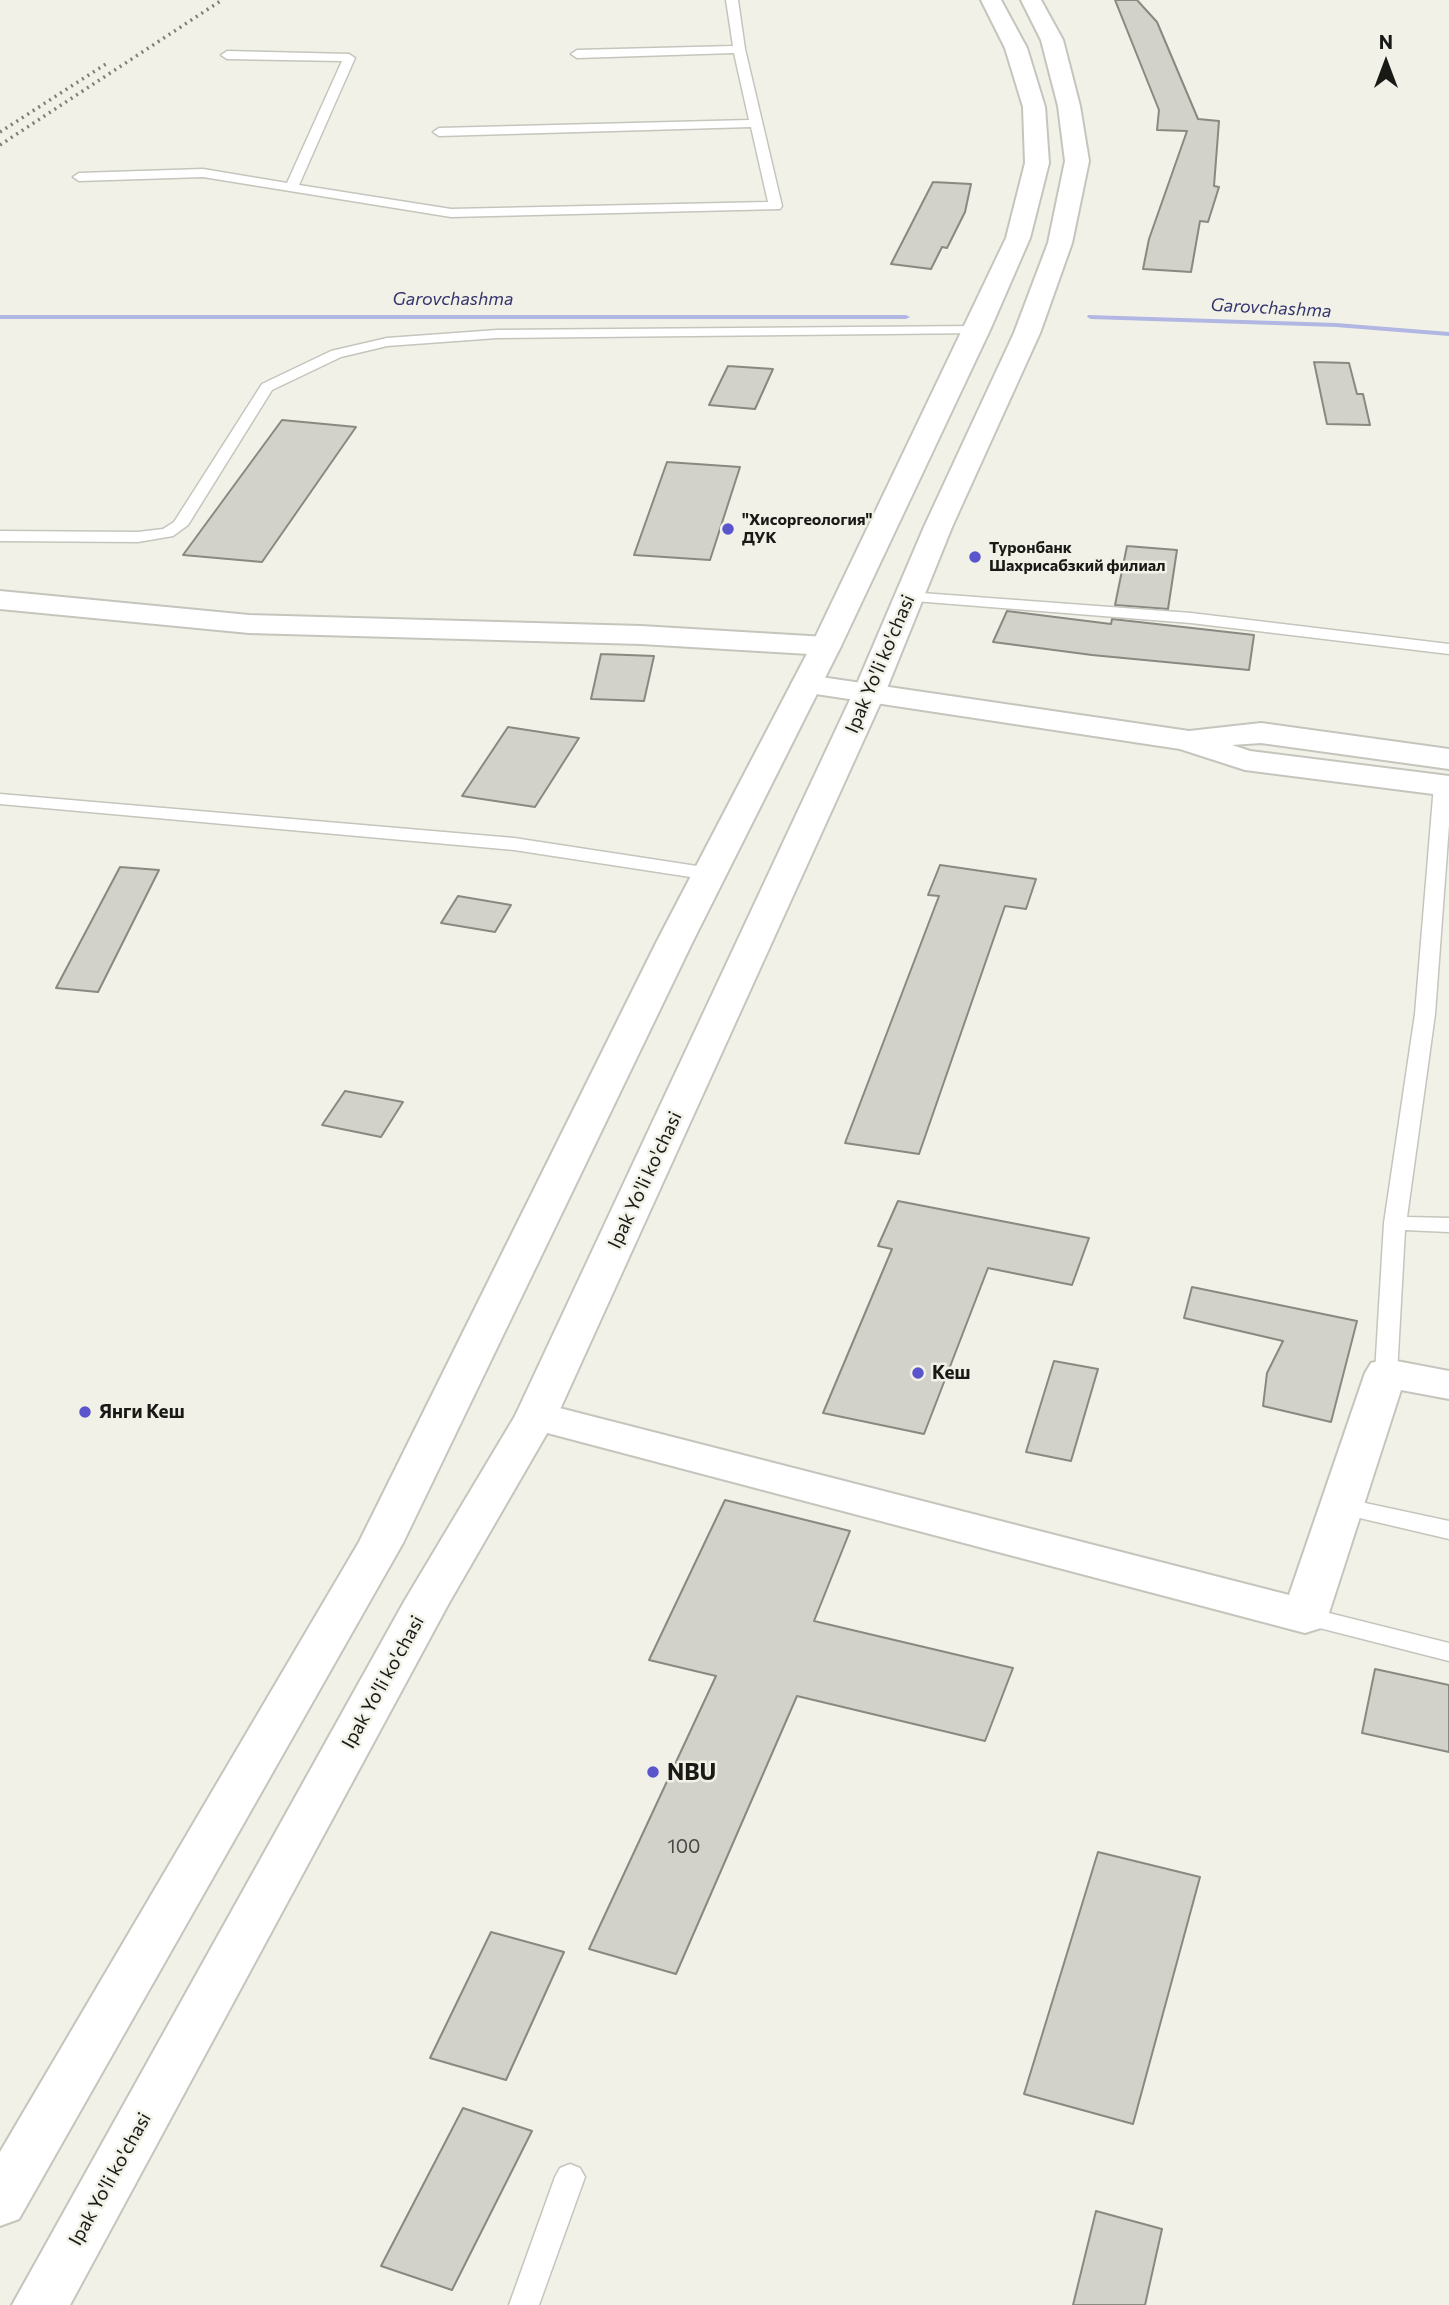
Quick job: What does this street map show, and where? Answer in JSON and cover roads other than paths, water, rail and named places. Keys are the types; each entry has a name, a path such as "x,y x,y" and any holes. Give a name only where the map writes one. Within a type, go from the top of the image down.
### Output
{"main road":[{"path":"0,2202 381,1544 710,874 826,646 977,330 1018,238 1037,163 1034,107 1016,48 991,0"},
{"name":"Ipak Yo'li ko'chasi","path":"40,2305 421,1613 536,1416 869,693 908,597 1027,333 1060,243 1077,161 1069,106 1052,40 1031,0"},
{"path":"0,600 249,624 641,635 826,646"},
{"path":"807,684 1185,740 1245,760 1447,777"},
{"path":"536,1416 1305,1616 1386,1373 1449,1385"}],"lane":[{"path":"79,177 203,173 451,213 775,206 739,49 732,0"},
{"path":"577,54 739,49"},
{"path":"227,55 349,58 291,187"},
{"path":"439,132 756,123"},
{"path":"0,536 138,537 167,533 180,525 267,387 336,354 387,342 497,334 977,330"},
{"path":"908,597 1191,618 1449,649"},
{"path":"1386,1373 1395,1223 1425,1014 1447,777"},
{"path":"0,799 514,844 710,874"},
{"path":"1395,1223 1449,1225"},
{"path":"1342,1506 1449,1531"},
{"path":"1305,1616 1449,1652"},
{"path":"524,2305 570,2176"}],"waterway":[{"name":"Garovchashma","path":"0,317 906,317"},
{"name":"Garovchashma","path":"1091,317 1336,325 1449,334"}],"railway":[{"path":"0,145 222,0"},
{"path":"0,132 109,62"}],"place":[{"name":"\"Хисоргеология\" ДУК","path":"728,529"},
{"name":"Туронбанк Шахрисабзкий филиал","path":"975,557"},
{"name":"Кеш","path":"918,1373"},
{"name":"Янги Кеш","path":"85,1412"},
{"name":"NBU","path":"653,1772"}]}
